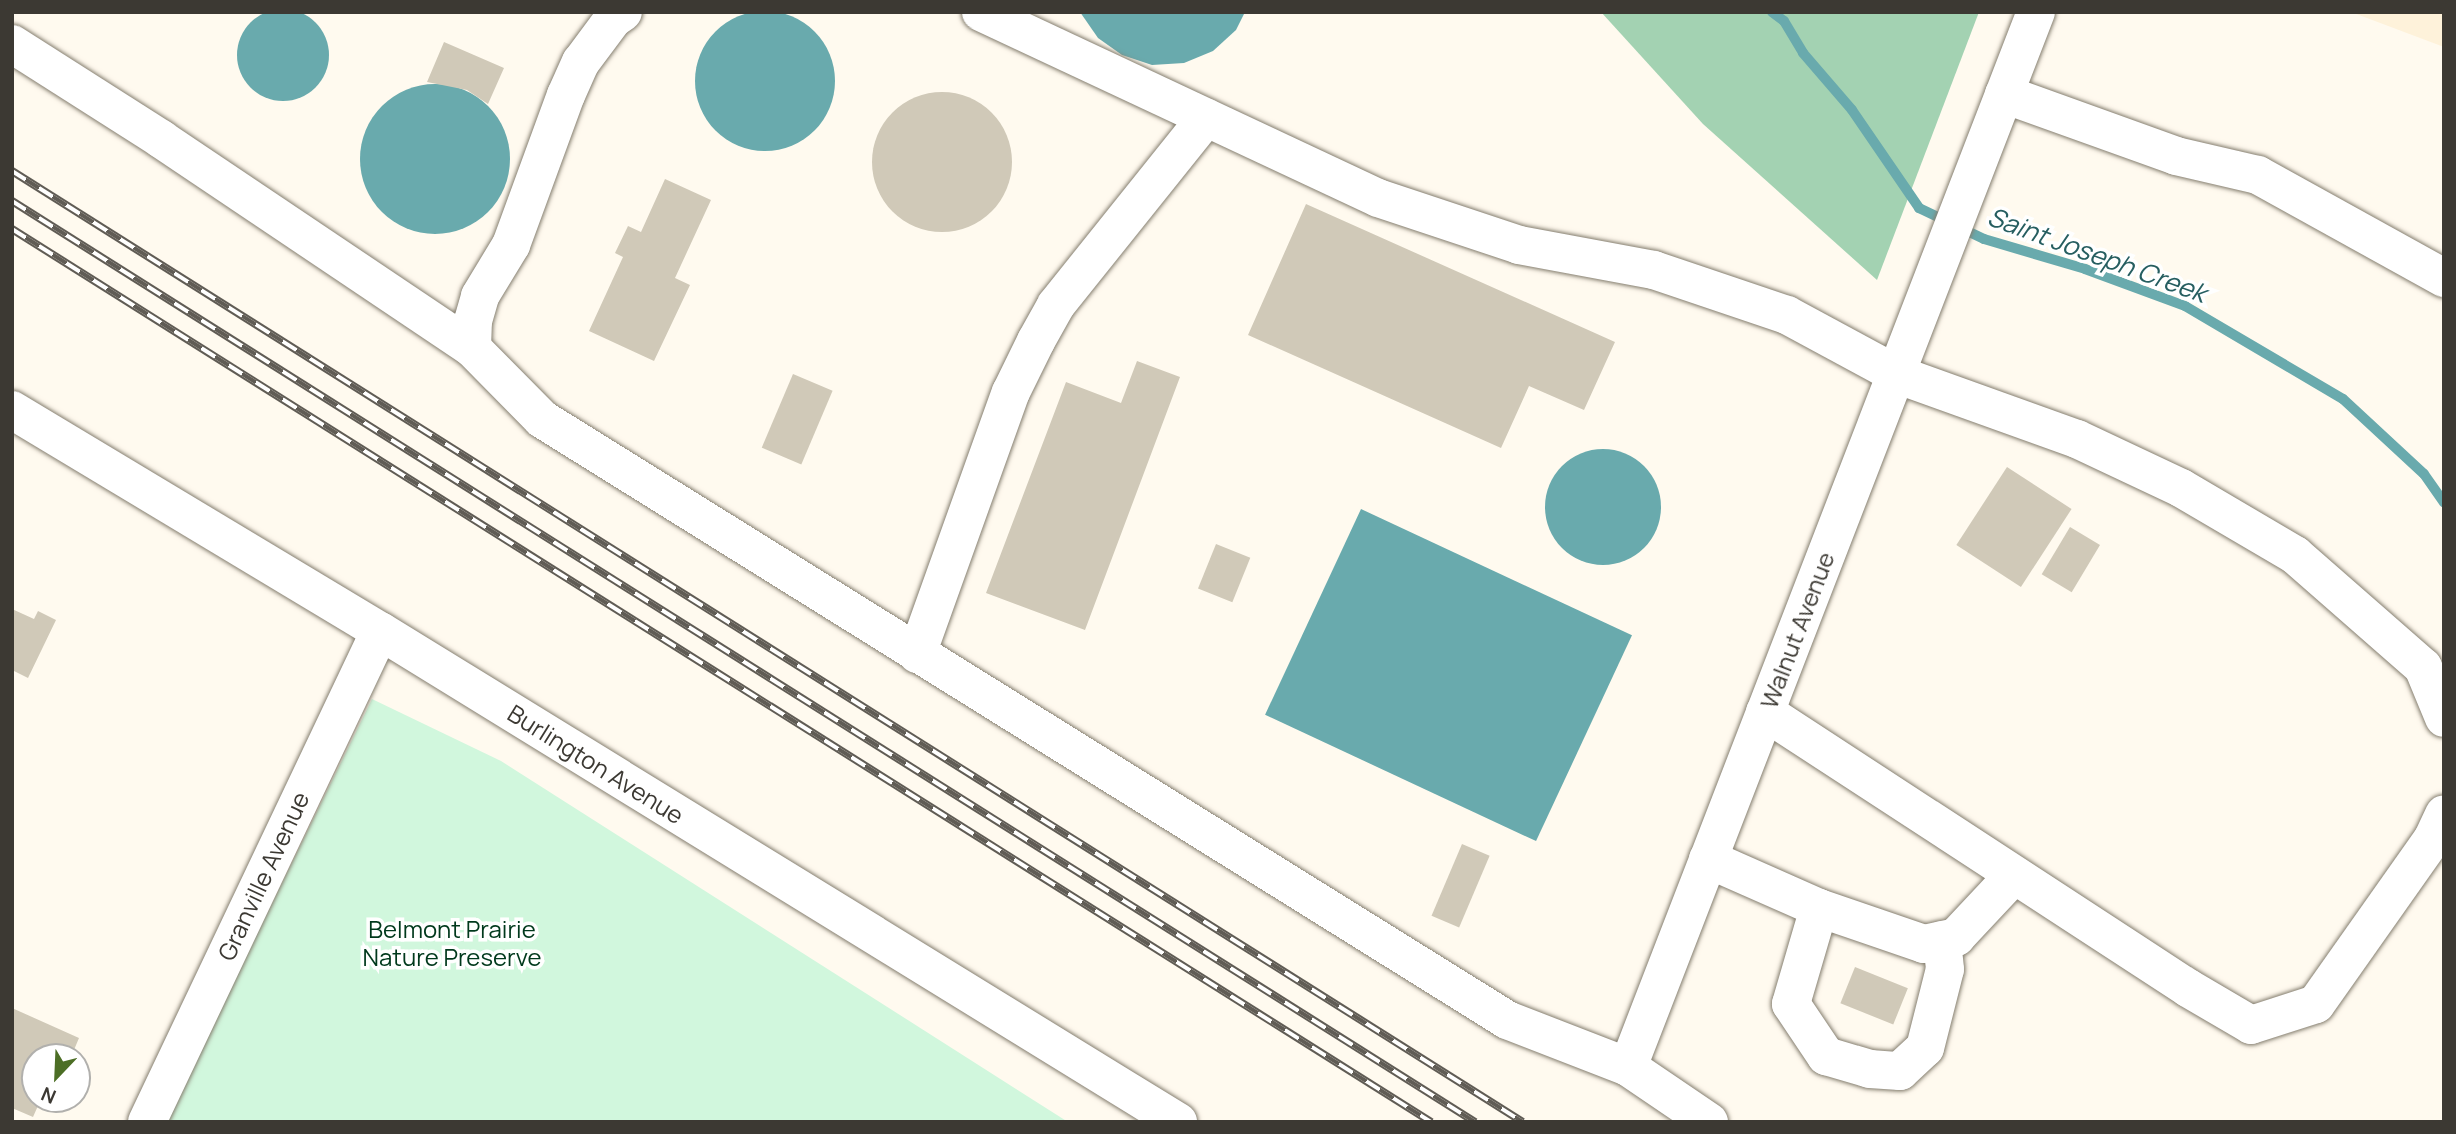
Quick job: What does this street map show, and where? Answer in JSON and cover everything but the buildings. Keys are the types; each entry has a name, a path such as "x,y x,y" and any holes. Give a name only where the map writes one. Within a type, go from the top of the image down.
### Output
{"street":[{"path":"472,348 473,321 480,296 512,245 566,95 581,62 613,19 623,12"},
{"path":"981,12 1206,118 1404,206 1518,245 1654,270 1787,315 1896,374 2077,439 2181,488 2295,555 2423,667 2444,718"},
{"name":"Walnut Avenue","path":"1628,1067 2036,12"},
{"path":"12,44 161,139 472,348 542,419 1507,1020 1628,1067 1709,1122"},
{"path":"2004,94 2176,156 2258,175 2444,278"},
{"path":"917,654 1011,392 1036,341 1056,305 1206,118"},
{"name":"Burlington Avenue","path":"12,410 380,631 1178,1122"},
{"name":"Granville Avenue","path":"147,1122 380,631"},
{"path":"1765,712 2188,988 2251,1025 2316,1004 2433,838 2444,814"},
{"path":"1708,859 1819,908 1924,944 1956,937 2014,875"},
{"path":"1819,908 1791,1004 1826,1056 1870,1069 1900,1071 1925,1048 1945,969 1942,940"}],"shaded area":[{"path":"2351,12 2444,12 2444,47"}],"green space":[{"path":"1601,12 1979,12 1877,280 1703,124"},
{"name":"Belmont Prairie Nature Preserve","path":"372,699 501,761 1068,1122 165,1122"}],"water":[{"path":"283,9 301,12 316,22 326,37 329,55 326,73 316,88 301,98 283,101 265,98 250,88 240,73 237,55 240,37 250,22 265,12"},
{"path":"765,11 792,16 815,31 830,54 835,81 830,108 815,131 792,146 765,151 738,146 715,131 700,108 695,81 700,54 715,31 738,16"},
{"path":"1080,12 1245,12 1236,30 1213,51 1184,63 1152,65 1122,55 1098,38"},
{"path":"435,84 464,90 488,106 504,130 510,159 504,188 488,212 464,228 435,234 406,228 382,212 366,188 360,159 366,130 382,106 406,90"},
{"path":"1603,449 1625,454 1644,466 1656,485 1661,507 1656,529 1644,548 1625,560 1603,565 1581,560 1562,548 1550,529 1545,507 1550,485 1562,466 1581,454"},
{"path":"1361,509 1632,635 1536,841 1265,715"}],"waterway":[{"name":"Saint Joseph Creek","path":"1772,12 1784,21 1803,53 1852,110 1919,208 1984,239 2085,269 2185,306 2343,399 2424,474 2444,503"}],"railway":[{"path":"12,171 1523,1122"},
{"path":"12,201 1475,1122"},
{"path":"12,229 1431,1122"}]}
